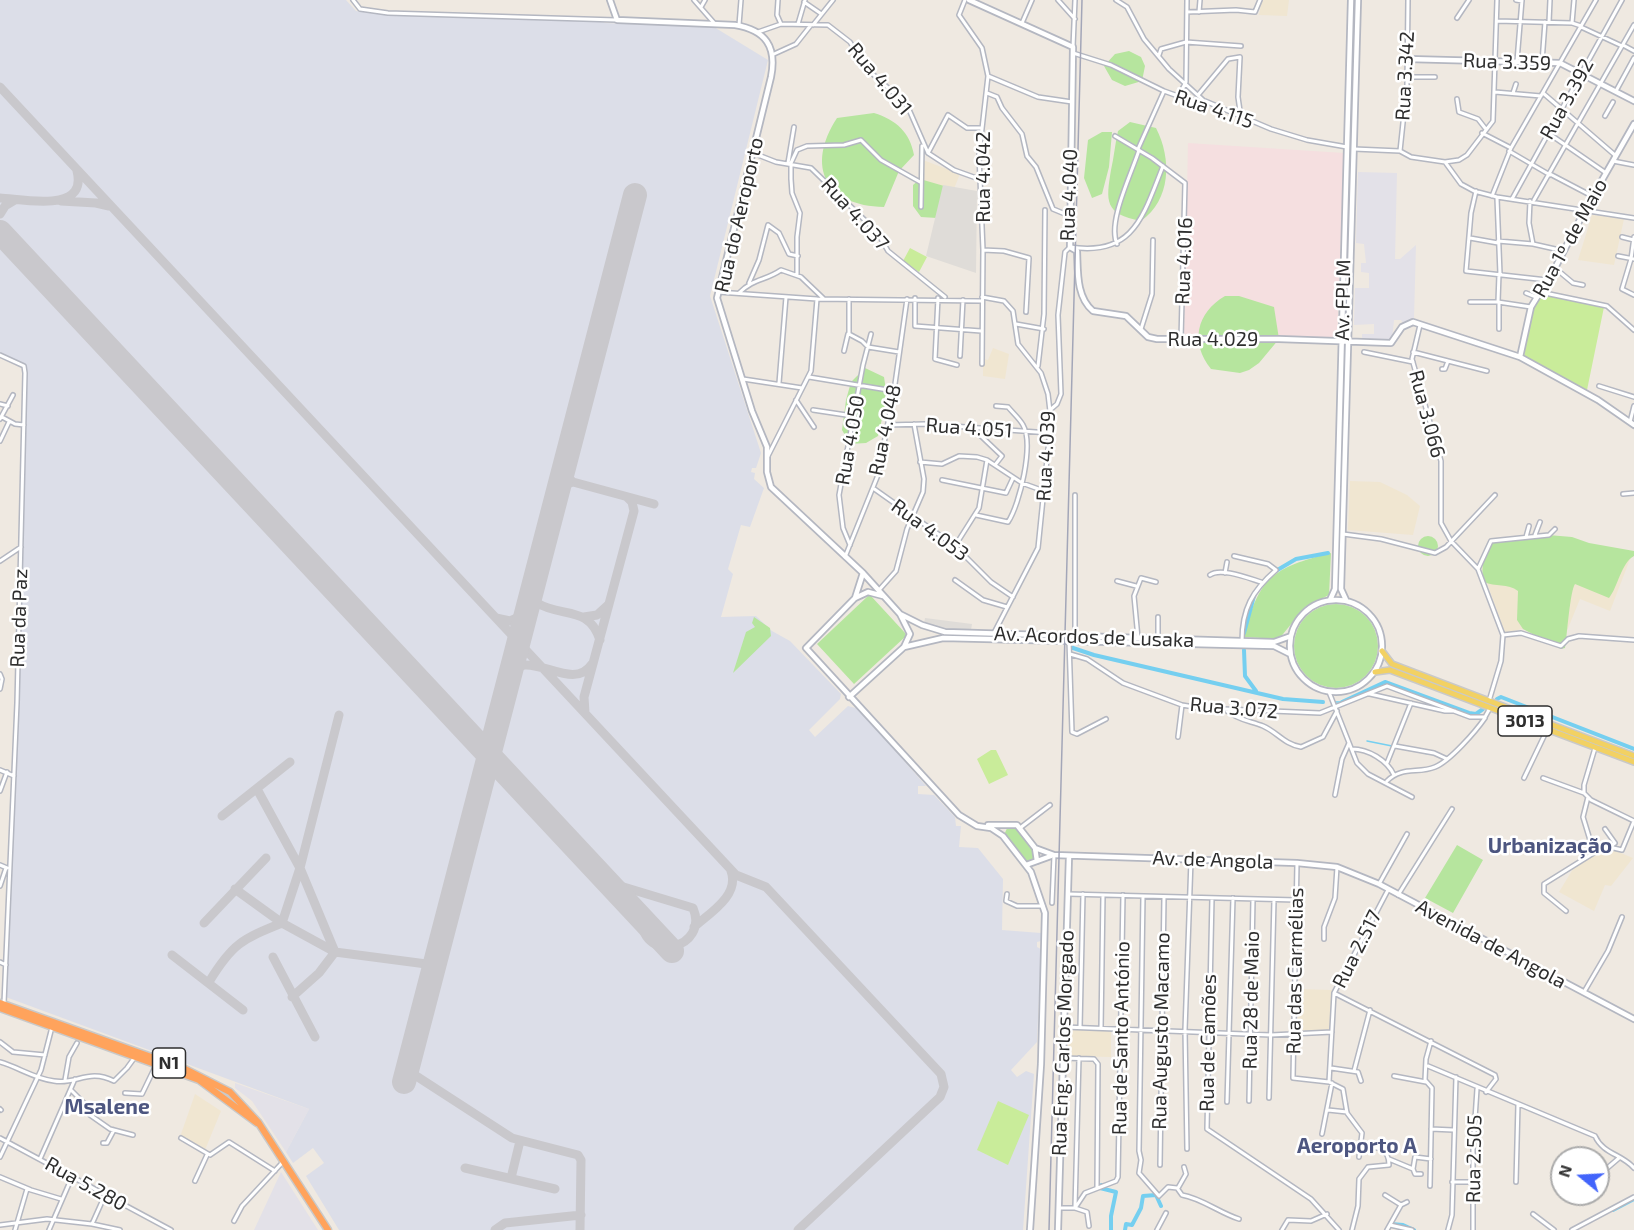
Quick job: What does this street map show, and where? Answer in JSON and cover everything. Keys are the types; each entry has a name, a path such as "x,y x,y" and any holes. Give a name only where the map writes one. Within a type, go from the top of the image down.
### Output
{"highway":[{"name":"N1","path":"1,1005 52,1027 199,1080 256,1123 326,1230"},
{"name":"N1","path":"1,1005 80,1037 185,1068 220,1086 239,1099 258,1122 326,1230"}],"main road":[{"path":"610,0 617,20 739,25 758,32 774,54"},
{"path":"967,0 1073,50"},
{"name":"Av. FPLM","path":"1346,344 1343,326 1351,0"},
{"name":"Av. FPLM","path":"1330,600 1335,589 1354,149 1358,0"},
{"name":"Rua 4.040","path":"1070,248 1073,50"},
{"name":"Rua do Aeroporto","path":"774,54 771,77 718,292 720,312 752,411 767,447 767,472 771,488 863,573 900,614 910,634 904,647"},
{"name":"Rua 3.359","path":"1408,59 1560,63 1601,82 1634,101"},
{"name":"Rua 1º de Maio","path":"1520,357 1531,307 1634,124"},
{"path":"1347,125 1354,125"},
{"name":"Rua 4.029","path":"1070,248 1078,252 1079,283 1090,309 1122,315 1153,338 1346,344 1391,343 1402,327 1413,322 1420,324"},
{"path":"1420,324 1520,357 1598,400 1632,424"},
{"path":"1346,344 1341,592 1346,600"},
{"path":"855,598 863,573"},
{"path":"885,597 868,592 855,598 806,648 959,815 971,823 997,831 1003,836 1035,880 1045,921 1042,1022 1030,1230"},
{"path":"1375,672 1382,651 1382,640 1374,619 1357,604 1346,600 1330,600 1305,612 1291,636 1290,654 1297,672 1311,685 1329,692 1350,690 1360,686 1375,672 1386,669 1417,677"},
{"name":"Av. Acordos de Lusaka","path":"900,614 935,630 994,634 1274,642 1291,636"},
{"name":"Av. Acordos de Lusaka","path":"904,647 944,638 1274,646 1290,654"},
{"path":"849,697 904,647"},
{"path":"1382,651 1392,664 1417,677"},
{"name":"3013","path":"1417,677 1489,701 1634,756"},
{"name":"3013","path":"1417,677 1490,708 1634,762"},
{"path":"971,823 1013,824 1020,828 1035,848 1035,880"},
{"path":"1003,836 1002,830 1006,825"},
{"path":"1035,848 1054,855 1066,856"},
{"path":"1026,865 1054,855"},
{"name":"Av. de Angola","path":"1066,856 1297,863 1347,870"},
{"name":"Rua Eng. Carlos Morgado","path":"1058,1230 1068,894 1066,856"},
{"name":"Avenida de Angola","path":"1347,870 1379,884 1583,994 1634,1018"}],"street":[{"path":"353,0 360,9 388,13 617,20"},
{"path":"694,0 715,24"},
{"path":"701,7 705,0"},
{"path":"739,25 741,0"},
{"path":"778,0 777,15 781,24"},
{"path":"774,54 796,44 833,0"},
{"name":"Rua 4.042","path":"967,0 959,15 982,48 988,76 979,179 983,250 982,363"},
{"path":"1022,24 1032,0"},
{"path":"1058,0 1075,19"},
{"path":"1073,50 1075,0"},
{"path":"1116,0 1127,7 1144,39 1185,85 1204,101"},
{"path":"1199,12 1200,0"},
{"path":"1186,12 1236,10 1256,12 1260,0"},
{"name":"Rua 3.342","path":"1400,151 1408,59 1408,0"},
{"path":"1457,18 1469,0"},
{"path":"1354,149 1400,151 1411,157 1445,162 1460,160 1467,155 1492,120 1495,92 1497,0"},
{"path":"1516,0 1522,0 1517,63"},
{"path":"1542,62 1550,0"},
{"path":"1572,23 1574,0"},
{"path":"1499,329 1495,196 1510,149 1596,0"},
{"name":"Rua 3.392","path":"1512,199 1622,0"},
{"path":"798,24 804,1 820,13"},
{"path":"1179,96 1185,85 1185,1"},
{"path":"1497,21 1572,23 1634,51"},
{"name":"Rua 4.031","path":"758,32 781,24 828,25 850,42 866,68 910,109 922,144 928,153 954,170 979,179"},
{"path":"1533,244 1528,216 1532,201 1550,174 1634,25"},
{"path":"1159,55 1161,49 1186,42 1241,46"},
{"name":"Rua 4.115","path":"1073,50 1085,59 1111,65 1164,91 1204,101 1241,118 1306,140 1347,147"},
{"path":"1198,95 1228,59 1240,57 1238,97 1241,118"},
{"path":"1616,91 1634,58"},
{"path":"988,76 1038,97 1072,102"},
{"path":"1407,77 1435,77"},
{"path":"1513,93 1516,84"},
{"path":"1117,244 1114,231 1120,204 1139,150 1164,91"},
{"path":"1495,92 1542,95 1562,109 1614,158 1634,165"},
{"path":"987,93 997,97 1002,108 1022,134 1027,156 1036,167 1053,209 1070,216"},
{"path":"1457,99 1460,112 1475,117 1485,128"},
{"path":"1605,116 1613,102"},
{"path":"928,153 948,115 967,128 982,128"},
{"path":"794,127 789,163 792,193 800,213 796,237 797,275"},
{"path":"1482,133 1530,164 1592,195"},
{"path":"1548,133 1606,174"},
{"path":"1070,248 1105,248 1117,244 1139,224 1162,166 1115,136"},
{"path":"789,163 797,150 807,146 849,144 857,139 865,142 881,160 920,182"},
{"path":"921,207 922,144"},
{"name":"Rua 4.037","path":"753,153 808,166 829,182 877,232 888,250 946,298"},
{"path":"1445,162 1461,184 1476,191 1512,199 1634,218"},
{"name":"Rua 4.016","path":"1162,166 1184,183 1181,339"},
{"path":"1476,191 1471,213 1466,271 1547,280"},
{"path":"1038,366 1044,329 1045,210"},
{"path":"738,294 749,283 759,260 768,225 779,234 789,255 798,256"},
{"path":"1622,237 1634,239 1633,259 1622,290 1634,295"},
{"path":"1470,238 1533,244 1564,251"},
{"path":"1141,329 1152,294 1154,240"},
{"name":"Rua 4.040","path":"1050,410 1058,404 1061,394 1058,315 1063,259 1070,248"},
{"path":"983,250 1004,251 1029,258 1026,312"},
{"path":"1618,256 1633,259"},
{"path":"1555,268 1573,283 1583,285"},
{"path":"749,283 772,276 779,270 797,275 824,299"},
{"name":"Rua 4.039","path":"718,292 817,299 946,298 1005,301 1013,311 1018,344 1038,366 1050,410 1050,432 1038,548 994,634"},
{"path":"1540,292 1607,306 1634,330"},
{"path":"1526,293 1536,297"},
{"path":"779,383 786,297"},
{"name":"Rua 4.048","path":"845,557 873,488 894,392 907,298"},
{"path":"915,298 915,325 981,331"},
{"path":"938,298 936,359 957,365"},
{"path":"768,456 809,377 815,343 817,299"},
{"path":"844,351 848,333 849,299"},
{"path":"960,356 963,300"},
{"path":"1470,302 1499,302 1531,307"},
{"path":"1016,324 1044,329"},
{"name":"Rua 3.066","path":"1420,324 1413,352 1413,362 1442,461 1440,516 1450,541 1478,569 1503,635 1501,662 1489,701"},
{"path":"848,333 868,347 900,351"},
{"name":"Rua 4.050","path":"850,545 843,528 839,495 871,334"},
{"path":"1364,352 1413,362"},
{"path":"1413,352 1488,371"},
{"name":"Rua da Paz","path":"0,355 25,368 14,776 7,868 6,965 1,1005"},
{"path":"1442,369 1445,369 1448,361"},
{"path":"809,377 894,392"},
{"path":"743,379 802,388"},
{"path":"1599,386 1634,397"},
{"path":"13,395 1,418 24,425"},
{"path":"796,400 814,427"},
{"path":"0,404 8,406"},
{"path":"976,515 1008,522 1023,483 1024,426 1009,408 996,405"},
{"path":"1632,424 1634,406"},
{"path":"813,410 853,416"},
{"path":"0,441 9,421"},
{"path":"879,590 896,571 924,486 914,424"},
{"name":"Rua 4.051","path":"888,425 914,424 1025,433 1050,432"},
{"path":"982,430 981,436 1002,456 995,465"},
{"path":"920,462 943,464 960,456 987,460 1023,483 1044,491"},
{"path":"955,546 976,515 987,460"},
{"path":"942,480 1008,492 1013,477"},
{"name":"Rua 4.053","path":"873,488 955,546 991,582 1013,597"},
{"path":"1623,494 1634,493"},
{"path":"1075,495 1075,636"},
{"path":"1343,534 1381,539 1430,553 1440,551 1495,495"},
{"path":"1535,535 1540,522"},
{"path":"1526,537 1529,526"},
{"path":"1478,569 1491,541 1535,535 1549,536 1555,529"},
{"path":"0,561 21,548"},
{"path":"1234,556 1268,564 1274,568 1261,582 1247,604 1242,623 1242,641"},
{"path":"1225,573 1227,562"},
{"path":"1210,575 1217,572 1225,573 1261,582"},
{"path":"1138,638 1134,596 1136,585 1141,578 1156,582"},
{"path":"955,580 983,600 1007,608"},
{"path":"1117,581 1136,585"},
{"path":"1158,617 1158,639"},
{"path":"1503,635 1521,633 1561,646 1568,639 1579,636 1634,640"},
{"path":"1069,641 1072,732 1077,735 1106,718"},
{"name":"Rua 3.072","path":"1070,654 1087,659 1124,683 1182,705 1226,710 1312,714 1337,709 1387,686 1455,711"},
{"path":"0,674 2,680 0,689"},
{"path":"1329,692 1351,749 1362,768 1412,797"},
{"path":"1369,693 1445,711 1455,711 1470,717 1485,717"},
{"path":"1424,706 1425,700"},
{"path":"1387,764 1410,703"},
{"path":"1178,737 1182,705"},
{"path":"1387,781 1406,770 1434,768 1447,759 1464,745 1490,708"},
{"path":"1226,710 1247,722 1262,726 1281,740 1301,747 1323,737 1337,709"},
{"path":"1524,778 1547,730"},
{"path":"1335,795 1342,759 1349,741"},
{"path":"1395,746 1434,753 1447,759"},
{"path":"1584,793 1584,785 1595,748"},
{"path":"1351,749 1366,752 1387,764 1394,775"},
{"path":"0,770 14,776"},
{"path":"0,791 6,772"},
{"path":"1543,777 1584,793 1588,798 1634,821 1622,850 1611,846"},
{"path":"1588,798 1583,817 1594,853"},
{"path":"1020,828 1050,805"},
{"path":"1398,895 1452,809"},
{"path":"1566,911 1544,892 1542,887 1561,871 1615,843 1605,829"},
{"path":"1379,884 1407,834"},
{"path":"1052,903 1054,855"},
{"path":"1187,1149 1185,1030 1191,860"},
{"name":"Rua das Carmélias","path":"1297,863 1294,1079 1331,1082"},
{"path":"0,865 7,868 0,886"},
{"path":"1324,939 1324,927 1335,898 1337,867"},
{"name":"Rua 2.517","path":"1322,1134 1328,1110 1331,1082 1334,993 1388,890"},
{"path":"1007,894 1006,901 1012,905 1043,906"},
{"path":"1068,894 1296,900"},
{"path":"1080,1028 1083,894"},
{"path":"1101,1028 1102,895"},
{"name":"Rua de Santo António","path":"1097,1187 1118,1180 1123,896"},
{"path":"1143,896 1140,1030 1141,1162 1138,1171 1155,1193 1161,1196 1168,1187 1178,1188"},
{"name":"Rua Augusto Macamo","path":"1160,1165 1164,897"},
{"name":"Rua de Camões","path":"1212,898 1207,1129 1306,1195 1339,1230"},
{"path":"1227,1102 1233,898"},
{"name":"Rua 28 de Maio","path":"1249,1101 1254,899"},
{"path":"1269,1098 1274,900"},
{"path":"1583,994 1608,951 1622,917"},
{"path":"0,962 6,965"},
{"path":"1334,993 1495,1075 1496,1079 1486,1092"},
{"path":"1354,1071 1370,1010"},
{"path":"0,1157 38,1077 52,1027"},
{"path":"1063,1027 1271,1035 1332,1032"},
{"path":"65,1080 69,1058 80,1037"},
{"path":"1426,1082 1428,1066 1426,1059 1431,1041"},
{"path":"0,1042 13,1052 45,1055"},
{"path":"0,1062 55,1082 98,1075 114,1081 128,1068 135,1056"},
{"path":"1062,1058 1096,1061 1097,1187 1085,1193 1075,1208"},
{"path":"1075,1208 1079,1059"},
{"path":"125,1093 141,1094 156,1063"},
{"path":"1428,1066 1456,1077 1477,1089 1594,1136 1601,1148 1620,1157 1634,1168"},
{"path":"1331,1068 1361,1073 1361,1081"},
{"path":"1394,1076 1426,1082 1432,1088 1430,1186"},
{"path":"1448,1230 1452,1215 1456,1077"},
{"path":"40,1159 75,1078"},
{"path":"1331,1082 1343,1089 1347,1112 1362,1134 1359,1158"},
{"name":"Rua 2.505","path":"1473,1230 1477,1089"},
{"path":"71,1090 80,1098 90,1115 114,1130 133,1135"},
{"path":"1516,1182 1518,1104"},
{"path":"1328,1110 1347,1112"},
{"path":"1431,1129 1453,1130"},
{"path":"103,1143 106,1143 114,1130"},
{"name":"Rua 5.280","path":"0,1138 171,1230"},
{"path":"181,1138 207,1155 214,1154 229,1142 275,1171"},
{"path":"1352,1230 1358,1206 1359,1177 1368,1167 1388,1166 1389,1159 1388,1153 1379,1148 1361,1146"},
{"path":"195,1181 207,1155"},
{"path":"1413,1169 1415,1157 1431,1158"},
{"path":"1610,1166 1620,1157"},
{"path":"1389,1159 1413,1169 1414,1173 1421,1174"},
{"path":"234,1221 242,1206 283,1162"},
{"path":"1178,1188 1186,1174 1184,1167"},
{"path":"0,1177 61,1199"},
{"path":"49,1230 72,1177"},
{"path":"1452,1182 1474,1182"},
{"path":"1178,1188 1182,1196 1193,1197 1217,1211 1239,1219"},
{"path":"15,1230 28,1189"},
{"path":"92,1224 105,1195"},
{"path":"1385,1195 1401,1205"},
{"path":"1572,1230 1634,1197"},
{"path":"1387,1230 1401,1205 1407,1202"},
{"path":"1059,1208 1075,1208 1087,1212 1089,1226"},
{"path":"1157,1230 1166,1213"},
{"path":"1533,1214 1554,1230"},
{"path":"1282,1230 1288,1220 1311,1221 1327,1215"},
{"path":"0,1225 53,1220 92,1224 119,1230"},
{"path":"1390,1225 1412,1230"}],"shaded area":[{"path":"0,0 346,0 356,11 380,14 714,27 768,60 710,296 761,453 756,468 752,468 751,472 755,473 754,479 764,488 750,527 741,525 728,569 733,574 721,617 756,616 772,631 790,641 841,694 840,699 809,730 815,737 848,706 859,709 926,786 918,786 918,794 934,795 955,817 956,826 961,826 959,847 978,848 1003,879 1002,930 1041,933 1041,941 1037,942 1037,947 1041,949 1037,1042 1011,1070 1017,1077 1026,1071 1034,1074 1023,1230 339,1230 306,1176 324,1163 313,1148 293,1163 286,1152 309,1109 3,996 13,795 24,365 0,353"},
{"path":"1262,0 1289,0 1287,16 1259,15"},
{"path":"1188,143 1344,153 1337,342 1184,334"},
{"path":"923,160 960,174 951,196 923,209"},
{"path":"1358,172 1397,173 1395,259 1400,259 1416,245 1414,318 1403,323 1401,320 1394,320 1392,339 1362,339 1362,334 1374,334 1374,324 1354,325 1355,288 1369,288 1369,273 1361,272 1361,263 1366,263 1364,244 1356,243"},
{"path":"943,185 977,191 976,273 926,256"},
{"path":"1592,215 1624,219 1614,265 1578,260"},
{"path":"993,348 1009,354 1005,379 983,376 983,359 988,360"},
{"path":"1350,481 1380,482 1407,495 1420,506 1413,535 1348,530"},
{"path":"1492,542 1632,554 1610,611 1580,599 1562,643 1522,629 1505,633 1482,569"},
{"path":"925,618 972,624 971,630 929,628 924,624"},
{"path":"1606,847 1633,858 1611,886 1605,885 1594,911 1559,892 1573,869"},
{"path":"1298,989 1332,990 1331,1024 1328,1032 1297,1030"},
{"path":"1068,1028 1111,1030 1111,1057 1067,1056"},
{"path":"235,1083 309,1109 286,1152 252,1101 235,1088"},
{"path":"195,1094 221,1111 205,1150 180,1137"},
{"path":"281,1172 318,1230 254,1230"}],"green space":[{"path":"1129,51 1141,57 1145,66 1142,81 1125,86 1112,80 1104,66 1115,54"},
{"path":"874,113 889,119 901,128 909,140 914,155 899,171 884,207 864,205 848,200 835,191 827,180 823,167 823,152 827,136 837,118"},
{"path":"1130,122 1156,128 1165,153 1166,178 1163,191 1151,212 1141,221 1114,210 1110,204 1108,190 1118,131"},
{"path":"1102,132 1112,132 1109,167 1102,194 1092,198 1084,178 1088,140"},
{"path":"920,179 951,188 937,218 921,217 913,206 913,185"},
{"path":"910,248 927,257 919,272 903,261"},
{"path":"1543,294 1604,307 1587,390 1524,357 1531,315"},
{"path":"1225,296 1239,296 1274,307 1279,339 1259,363 1240,373 1211,369 1200,349 1199,329 1202,320 1215,303"},
{"path":"865,368 884,377 887,397 878,436 866,443 850,444 842,430 846,400 851,382"},
{"path":"1536,534 1572,537 1589,543 1634,551 1634,556 1623,569 1609,598 1575,584 1570,604 1565,648 1561,649 1523,629 1517,620 1518,591 1510,587 1484,582 1482,571 1484,560 1493,541"},
{"path":"1428,536 1435,539 1438,546 1435,553 1428,556 1421,553 1418,546 1421,539"},
{"path":"1331,553 1329,595 1305,607 1279,639 1244,637 1256,601 1271,578 1295,564"},
{"path":"868,596 871,596 906,634 854,684 817,644"},
{"path":"1336,604 1352,607 1366,616 1375,630 1378,646 1375,662 1366,676 1352,685 1336,688 1320,685 1306,676 1297,662 1294,646 1297,630 1306,616 1320,607"},
{"path":"754,617 770,628 771,636 733,673 746,632 755,627 752,623"},
{"path":"991,750 996,750 1008,775 989,784 977,759"},
{"path":"1008,826 1018,830 1027,838 1035,860 1025,862 1004,835"},
{"path":"1457,845 1483,860 1453,913 1425,898"},
{"path":"998,1101 1029,1115 1008,1165 977,1150"}],"waterway":[{"path":"1274,572 1296,559 1328,553"},
{"path":"1468,557 1478,566"},
{"path":"1244,633 1254,596"},
{"path":"1070,647 1094,655 1283,699 1323,702"},
{"path":"1244,650 1245,676 1256,691"},
{"path":"1335,702 1342,702 1385,682 1469,713 1476,714 1483,709"},
{"path":"1342,702 1385,682 1469,713 1476,714 1483,709"},
{"path":"1497,699 1501,697 1634,749"},
{"path":"1367,741 1392,746"},
{"path":"1423,753 1436,755"},
{"path":"1102,1185 1096,1187 1116,1192 1111,1216 1111,1230"},
{"path":"1125,1230 1126,1224 1132,1225 1141,1208 1143,1196 1156,1195 1161,1206"},
{"path":"1613,1210 1634,1199"},
{"path":"1391,1224 1403,1225 1414,1230"}],"taxiway":[{"path":"0,87 736,875 766,887 941,1074 944,1087 940,1097 798,1230"},
{"path":"0,198 37,201 64,199 73,194 78,185 77,171"},
{"path":"0,214 5,206 15,200"},
{"path":"61,201 109,206"},
{"path":"0,229 5,237"},
{"path":"557,494 564,485 573,482 567,477 565,467"},
{"path":"573,482 654,504"},
{"path":"585,713 584,697 634,511 632,502 627,497"},
{"path":"535,581 533,594 537,603 582,617 595,629 600,640"},
{"path":"584,617 597,615 608,605"},
{"path":"496,618 510,621 533,611"},
{"path":"513,639 514,659"},
{"path":"510,678 516,668 524,665 533,665 560,673 578,674 592,664"},
{"path":"209,982 224,959 239,944 282,923 300,868 339,715"},
{"path":"222,816 290,762"},
{"path":"257,789 300,868 335,952 319,973 292,997"},
{"path":"204,923 266,858"},
{"path":"694,927 727,896 733,880 731,871"},
{"path":"603,878 617,885 693,908 696,922 692,933 685,941 674,946 663,947 653,943 645,934 642,920"},
{"path":"235,889 282,923 335,952 434,965"},
{"path":"172,955 243,1010"},
{"path":"273,957 315,1037"},
{"path":"407,1070 512,1138 578,1155 581,1160 580,1230"},
{"path":"511,1178 520,1141"},
{"path":"465,1168 555,1189"},
{"path":"495,1230 505,1223 581,1215"}],"runway":[{"path":"404,1082 635,195"},
{"path":"0,232 672,951"}],"railway":[{"path":"1049,1230 1082,0"}],"district":[{"name":"Urbanização","path":"1550,846"},
{"name":"Msalene","path":"107,1107"},
{"name":"Aeroporto A","path":"1357,1146"}]}
